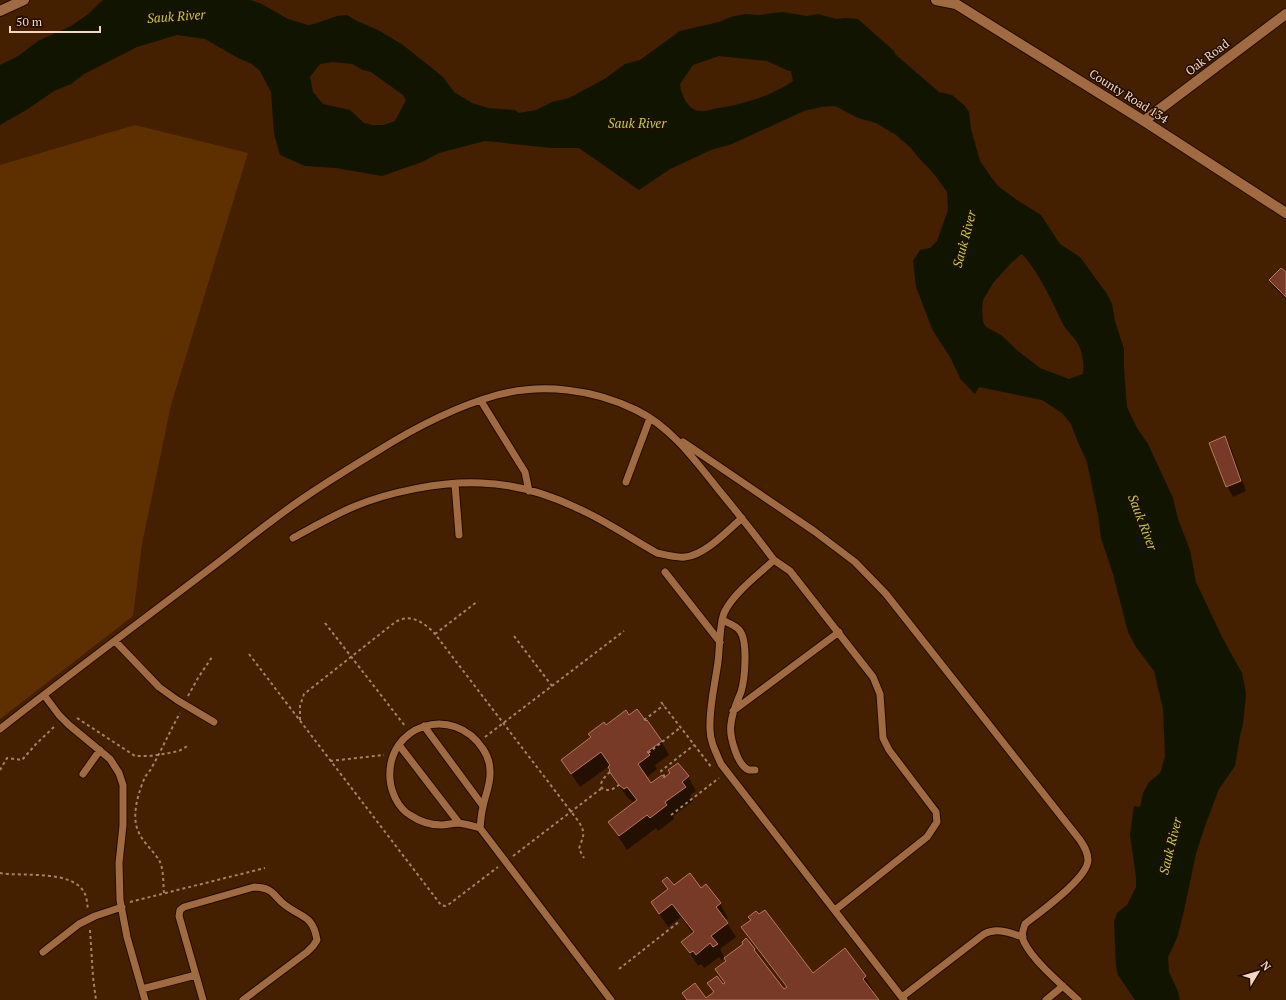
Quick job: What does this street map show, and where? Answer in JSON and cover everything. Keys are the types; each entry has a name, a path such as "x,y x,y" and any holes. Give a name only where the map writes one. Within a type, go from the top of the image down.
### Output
{"street":[{"path":"0,11 24,0"},
{"name":"County Road 134","path":"936,0 956,1 1286,213"},
{"name":"Oak Road","path":"1144,121 1286,14"}],"lane":[{"path":"0,729 307,495 426,423 462,407 509,393 557,389 580,391 598,395 618,402 650,418 673,436 814,531 855,562 886,594 1087,850 1088,861 1085,870 1077,881 1025,924 1022,932 1024,941 1030,952 1041,965 1078,1000"},
{"path":"481,401 525,472 529,491"},
{"path":"626,482 650,418"},
{"path":"673,436 691,455 774,560 790,570 873,677 880,694 882,738 889,750 936,812 937,822 927,837 835,910"},
{"path":"293,538 354,507 382,497 408,490 455,484 481,483 529,491 577,508 657,553 670,557 686,557 701,551 718,539 742,518"},
{"path":"455,484 459,535"},
{"path":"774,560 730,602 722,620 710,712 710,730 713,747 721,764 903,998 984,934 990,931 1003,931 1023,937"},
{"path":"665,572 720,642"},
{"path":"722,620 736,627 743,636 743,684 733,712 730,726 736,754 740,763 749,770 755,770"},
{"path":"733,712 839,632"},
{"path":"115,641 159,687 184,705 214,722"},
{"path":"44,695 62,719 110,759 119,773 123,785 123,825 119,863 121,906 127,937 145,1000"},
{"path":"480,828 483,806 489,787 490,771 486,754 477,740 464,730 449,724 432,724 416,729 403,739 394,753 389,769 390,786 397,801 408,814 423,822 439,825 459,823 480,828 612,1000"},
{"path":"424,726 483,806"},
{"path":"399,745 459,823"},
{"path":"83,774 100,750"},
{"path":"203,1000 179,916 180,910 184,907 254,887 263,887 271,890 285,905 305,917 312,924 316,932 317,940 307,952 243,1000"},
{"path":"43,952 74,928 90,918 121,906"},
{"path":"142,989 196,975"},
{"path":"1046,1000 1063,986"}],"path":[{"path":"435,634 478,601"},
{"path":"300,720 300,706 304,694 351,656 402,619 409,618 424,623 435,634 583,829 584,834 579,850 584,858"},
{"path":"325,623 405,727"},
{"path":"485,737 624,631"},
{"path":"514,636 552,686"},
{"path":"249,654 441,905 448,905 602,788"},
{"path":"164,893 161,865 140,836 136,821 136,806 146,776 152,768 157,755 198,678 212,657"},
{"path":"644,720 664,705"},
{"path":"77,718 135,756 157,755 179,751 189,745"},
{"path":"0,770 7,758 22,760 62,719"},
{"path":"648,753 681,727"},
{"path":"665,777 661,771 664,767 694,745"},
{"path":"330,761 384,755"},
{"path":"602,788 602,779 610,772"},
{"path":"671,815 719,778"},
{"path":"602,788 608,791 619,785"},
{"path":"121,906 164,893 265,868"},
{"path":"0,873 61,877 71,881 85,893 90,918 93,977 96,1000"},
{"path":"619,969 680,921"}],"shaded area":[{"path":"135,125 248,153 171,405 142,544 133,616 0,719 0,165"}],"water":[{"name":"Sauk River","path":"103,0 250,0 260,3 288,19 308,25 337,16 347,15 378,30 403,45 443,77 454,92 472,103 488,108 515,110 519,113 536,110 552,102 569,98 606,78 625,64 640,60 680,31 745,14 759,15 782,12 807,16 818,14 836,19 858,19 894,51 895,54 939,92 952,95 964,105 969,112 971,129 980,161 991,177 998,186 1041,215 1060,244 1080,257 1107,294 1112,304 1115,321 1124,349 1127,407 1137,428 1148,444 1173,498 1178,519 1190,550 1196,582 1222,637 1242,673 1246,693 1243,724 1235,766 1219,789 1205,826 1196,854 1177,938 1168,957 1169,972 1177,989 1180,1000 1135,1000 1118,975 1116,967 1114,922 1117,913 1127,905 1136,887 1130,835 1134,806 1140,807 1143,793 1149,782 1160,773 1165,757 1163,709 1154,671 1136,647 1128,632 1113,574 1101,538 1098,515 1087,462 1071,424 1062,413 1042,400 979,387 975,394 961,380 950,357 933,331 916,287 913,261 920,250 930,248 937,241 948,210 947,192 934,174 912,149 896,135 876,123 858,118 835,106 821,107 804,111 732,144 711,150 670,169 639,190 579,148 552,148 485,141 439,153 422,162 382,176 336,168 305,166 280,155 274,134 271,92 260,71 252,64 238,58 205,39 177,35 137,47 84,74 71,84 54,91 28,109 0,125 0,65 18,56 38,41 71,26 87,15","holes":["719,56 767,61 791,71 793,81 765,96 744,103 705,111 696,110 686,102 680,84 693,65","333,62 352,64 363,70 371,72 403,95 406,100 395,121 383,125 372,125 364,123 350,110 323,104 313,92 310,77 320,64","1022,254 1034,270 1065,327 1078,343 1082,356 1083,374 1069,379 1040,368 1018,351 1001,335 986,327 983,322 983,300 993,283"]}],"building":[{"path":"1281,268 1286,272 1286,297 1269,280"},
{"path":"1225,436 1241,481 1226,487 1209,443"},
{"path":"637,709 662,741 647,752 650,755 638,764 651,783 662,775 664,778 670,773 668,770 678,763 689,776 682,782 686,787 665,802 667,805 650,818 647,815 619,836 608,822 637,800 627,787 624,789 619,785 609,771 610,770 608,767 610,765 601,752 571,774 561,760 591,737 588,734 604,722 606,725 626,710 629,715"},
{"path":"690,873 701,888 706,884 721,903 716,907 728,923 711,936 718,944 713,947 710,943 696,955 693,951 690,953 681,942 694,932 672,904 659,914 651,902 668,889 662,881 667,877 674,885"},
{"path":"765,910 813,973 845,948 866,976 863,979 879,1000 687,1000 682,993 695,983 706,998 714,992 707,983 717,976 723,984 725,983 715,969 726,961 724,958 743,944 742,942 746,938 784,989 787,987 741,927 751,920 748,917 756,911 759,914"}]}
